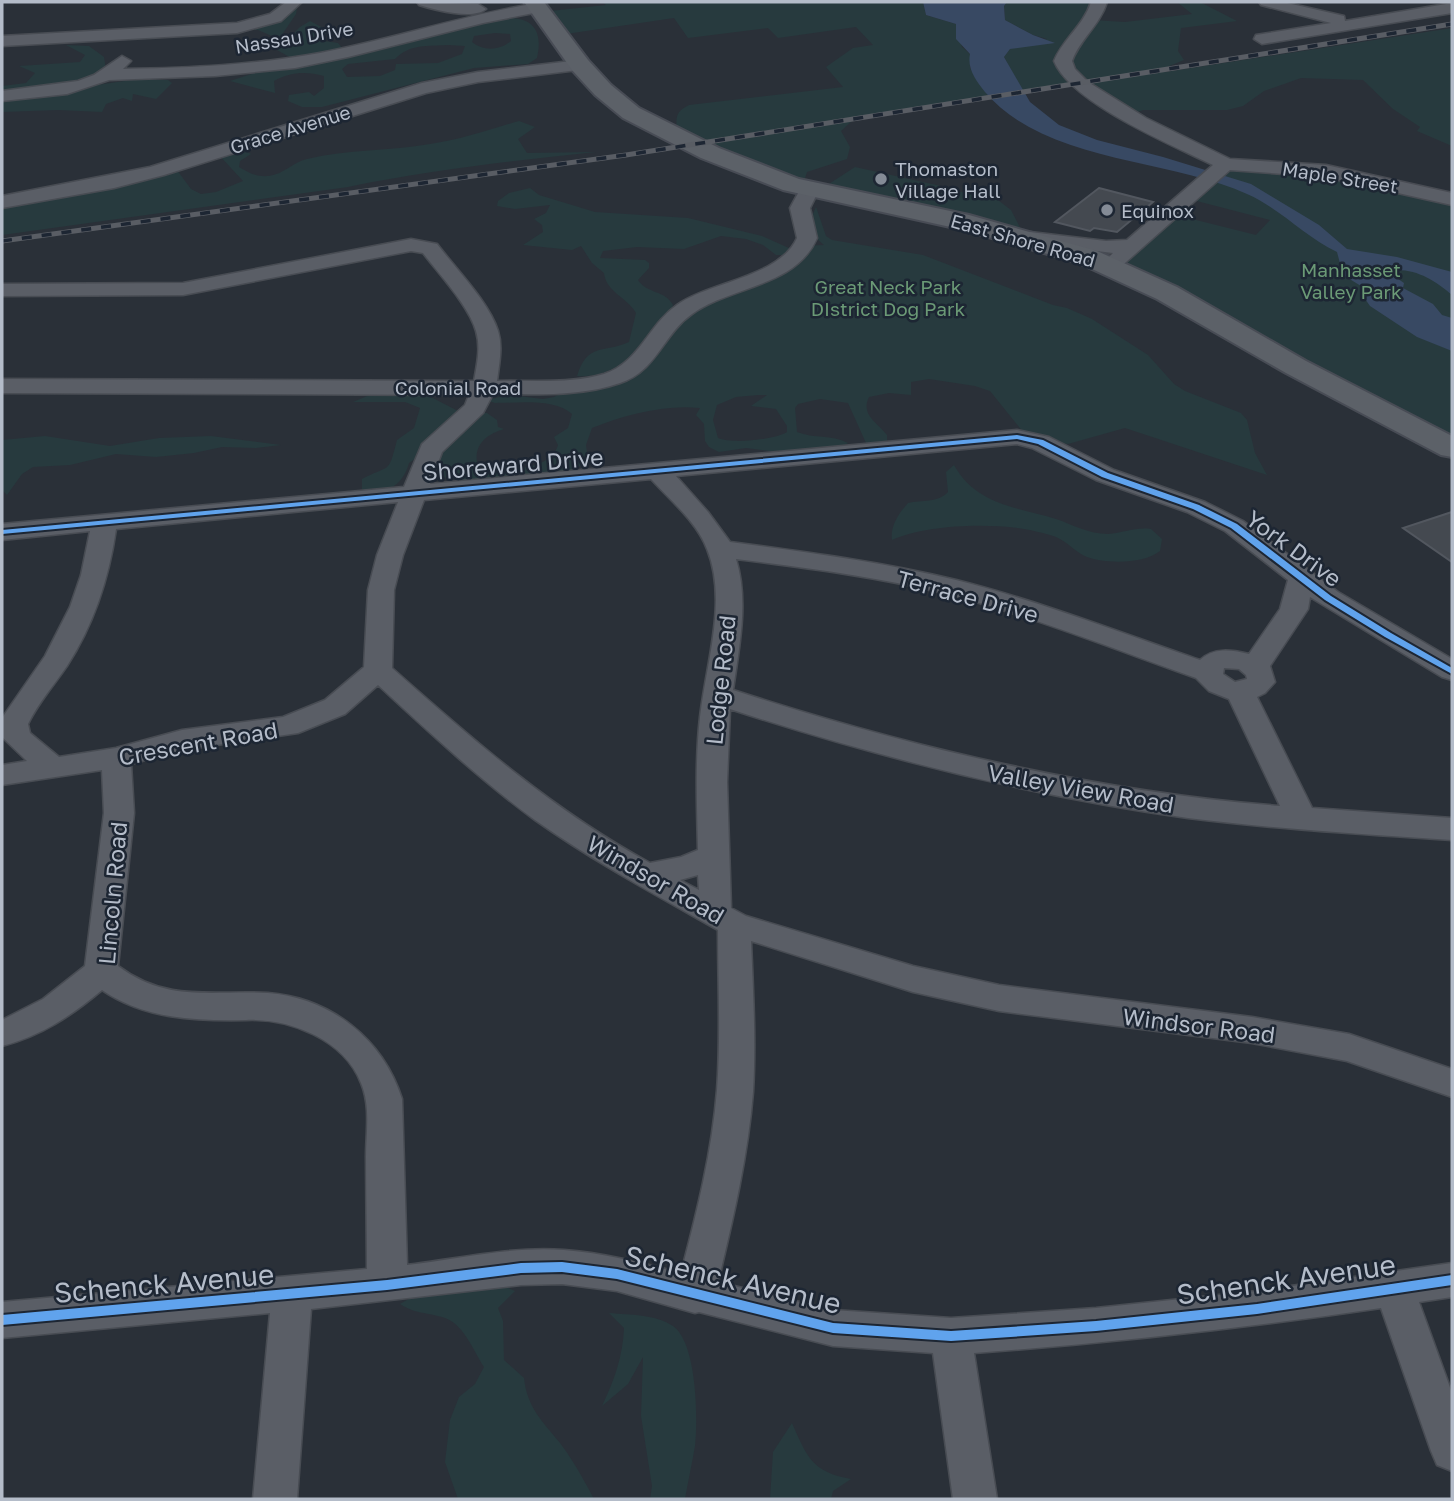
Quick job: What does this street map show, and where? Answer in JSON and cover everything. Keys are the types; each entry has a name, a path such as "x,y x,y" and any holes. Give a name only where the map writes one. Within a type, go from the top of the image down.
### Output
{"main road":[{"name":"East Shore Road","path":"536,5 580,65 603,90 631,113 745,169 809,190 959,220 1025,237 1123,255 1145,281 1296,367 1452,448"}],"street":[{"path":"275,33 296,14 296,2"},
{"path":"425,2 489,13 536,5"},
{"path":"1099,2 1092,20 1065,53 1063,61 1067,72 1082,86 1217,172 1123,255"},
{"path":"1267,2 1327,18 1395,17"},
{"path":"435,28 443,7"},
{"path":"1262,40 1452,8"},
{"name":"Nassau Drive","path":"2,96 64,89 109,75 190,72 323,58 489,13"},
{"path":"2,41 237,28 275,33"},
{"path":"109,75 118,68 126,52 158,33"},
{"path":"275,33 281,57 297,62"},
{"path":"110,36 126,52"},
{"name":"Grace Avenue","path":"2,202 114,182 157,171 438,84 580,65"},
{"name":"Maple Street","path":"1217,172 1326,171 1452,199"},
{"name":"Colonial Road","path":"2,386 484,388 570,387 592,384 616,377 639,365 652,351 667,324 681,311 788,264 804,249 807,232 800,208 809,190"},
{"path":"2,290 222,292 258,284 275,272 422,245 430,248 476,310 487,330 490,351 484,388 469,415 432,449 390,555 381,590 378,670"},
{"name":"Shoreward Drive","path":"2,532 987,438 1028,438"},
{"name":"York Drive","path":"1028,438 1105,475 1196,507 1234,526 1261,544 1301,579 1388,635 1452,671"},
{"name":"Lodge Road","path":"656,470 691,509 720,549 728,608 713,736 715,855 737,1050 733,1112 723,1182 695,1296"},
{"path":"52,767 17,737 13,724 21,706 59,657 77,622 95,576 104,521"},
{"name":"Terrace Drive","path":"720,549 864,570 950,587 1208,672 1211,664 1225,659 1241,660 1248,679"},
{"path":"1300,816 1248,679 1294,609 1301,579"},
{"name":"Crescent Road","path":"2,775 116,758 182,740 266,731 296,724 335,707 378,670"},
{"name":"Windsor Road","path":"378,670 482,764 547,813 646,875 724,919 913,979 999,998 1252,1030 1337,1045 1397,1062 1452,1083"},
{"name":"Valley View Road","path":"719,695 812,727 943,763 1189,807 1452,829"},
{"name":"Lincoln Road","path":"116,758 119,813 101,971 116,984 136,994 180,1007 266,1006 293,1011 333,1029 354,1045 372,1068 384,1099 387,1285"},
{"path":"646,875 688,867 715,855"},
{"path":"2,1033 43,1016 101,971"},
{"name":"Schenck Avenue","path":"2,1320 387,1285 521,1268 562,1267 617,1274 695,1296 833,1328 951,1336 1096,1326 1244,1310 1452,1280"},
{"path":"1394,1287 1452,1451"},
{"path":"275,1499 292,1294"},
{"path":"951,1336 975,1499"}],"green space":[{"path":"298,2 296,14 279,39 258,30 237,28 257,24"},
{"path":"602,2 923,2 926,15 956,24 962,47 970,54 970,68 989,97 852,118 841,131 850,147 847,159 807,172 802,188 677,132 677,116 689,105 843,87 826,67 853,48 873,45 856,27 778,38 768,28 688,38 674,18 559,35 541,12 606,5"},
{"path":"1007,2 1099,2 1093,20 1125,22 1192,14 1177,2 1200,2 1237,21 1181,28 1178,51 1184,60 1162,69 1165,72 1452,28 1452,146 1417,131 1420,127 1393,109 1363,80 1301,78 1264,91 1243,106 1227,110 1143,110 1130,115 1079,84 1024,93 1004,57 1010,49 1047,39 1033,35 1005,20 1004,6"},
{"path":"513,18 528,22 538,36 537,58 528,64 474,68 322,107 302,107 288,101 289,95 309,92 314,96 324,88 324,76 304,73 286,76 274,81 275,93 230,81 295,60 277,50 310,21 331,32 311,39 338,43 343,49 460,25","holes":["510,34 511,41 502,47 491,49 472,42 474,36","465,46 462,54 438,63 396,64 395,70 380,76 347,77 342,69 348,64 395,59 413,48"]},
{"path":"66,45 89,46 104,57 106,70 97,85 138,79 168,80 172,83 156,99 133,94 132,101 123,98 106,104 102,112 2,112 2,86 26,83 35,73 19,66 80,62 85,55"},
{"path":"519,121 535,127 518,139 527,153 596,152 471,167 348,187 2,235 2,202 174,166 191,189 201,194 216,192 243,181 219,155 247,152 251,154 240,161 239,167 253,174 269,176 307,159 441,142"},
{"name":"Manhasset Valley Park","path":"1226,164 1382,182 1452,199 1452,448 1110,266 1172,214 1256,235 1270,220 1189,199"},
{"path":"855,167 941,186 936,192 948,194 952,190 966,193 986,191 1011,210 1025,237 818,191"},
{"path":"530,188 539,195 595,212 688,218 762,236 791,249 789,255 776,255 763,245 746,239 721,236 684,249 637,247 603,251 600,258 645,260 649,263 649,268 638,280 646,288 670,300 673,305 662,324 631,357 607,372 577,376 581,365 591,353 629,342 636,313 613,290 604,273 592,263 581,246 572,250 523,245 543,232 542,225 534,219 546,213 550,205 515,209 497,206 498,201 509,193"},
{"name":"Great Neck Park DIstrict Dog Park","path":"816,207 826,236 832,240 923,255 1092,319 1148,355 1174,384 1185,391 1241,413 1247,420 1255,453 1267,475 1125,428 1068,444 1028,438 990,391 929,379 911,382 911,395 889,393 869,397 868,414 887,435 887,442 881,445 866,443 848,403 820,399 798,404 795,408 797,432 835,438 848,443 840,448 785,453 746,448 719,452 709,447 705,441 704,424 696,415 700,408 659,409 592,428 586,445 588,459 570,472 522,479 462,480 435,474 434,465 420,455 409,463 402,478 392,487 378,491 362,489 362,479 390,464 397,440 414,428 420,408 405,402 353,402 372,394 421,392 460,412 487,413 497,420 498,427 504,429 483,440 478,450 477,463 522,468 545,461 558,445 554,437 568,428 572,414 546,403 495,403 486,400 510,395 543,399 616,377 662,331 727,289 805,246 824,245 816,238 813,214","holes":["767,395 751,406 776,409 787,426 787,432 753,440 733,441 718,438 713,420 717,405 736,397"]},
{"path":"45,436 110,446 159,438 211,436 281,445 256,448 222,447 156,457 116,454 70,465 33,467 22,474 7,495 2,490 2,440"},
{"path":"954,465 974,489 1012,507 1094,533 1151,529 1162,539 1160,551 1145,558 1125,562 1104,561 1083,555 1054,536 1001,526 942,528 892,540 896,520 908,503 935,500 948,492 946,472"},
{"path":"501,1285 515,1291 498,1308 503,1321 504,1360 524,1378 532,1406 569,1456 594,1499 458,1499 445,1462 450,1420 459,1397 475,1384 484,1367 456,1325 442,1317 400,1304 419,1293"},
{"path":"609,1313 642,1316 666,1322 681,1335 687,1348 694,1382 696,1418 695,1446 685,1499 650,1499 652,1486 641,1416 643,1357 628,1384 602,1406 617,1368 624,1328"},
{"path":"792,1423 812,1461 827,1472 851,1479 833,1491 831,1499 770,1499 773,1452"}],"water":[{"path":"923,2 1007,2 1004,6 1005,20 1055,43 1010,49 1004,57 1030,102 1059,125 1097,140 1251,184 1319,225 1347,249 1397,257 1452,272 1452,295 1418,274 1395,270 1391,274 1404,283 1403,288 1433,304 1442,315 1452,318 1452,351 1417,337 1370,306 1363,296 1361,286 1343,275 1337,252 1259,200 1216,182 1073,146 1040,133 1010,115 985,92 976,79 971,70 970,54 956,39 956,24 926,15"}],"building":[{"name":"Equinox","path":"1099,188 1153,202 1117,232 1094,228 1090,231 1055,222"},
{"path":"1452,512 1452,562 1403,528"}],"railway":[{"path":"2,241 626,155 1452,24"}],"cycle path":[{"path":"2,532 1017,437 1040,442 1105,475 1196,507 1234,526 1328,598 1452,671"},
{"path":"2,1320 387,1285 521,1268 562,1267 617,1274 833,1328 951,1336 1096,1326 1257,1309 1452,1280"}],"place":[{"name":"Thomaston Village Hall","path":"881,179"},
{"name":"Equinox","path":"1107,210"}]}
